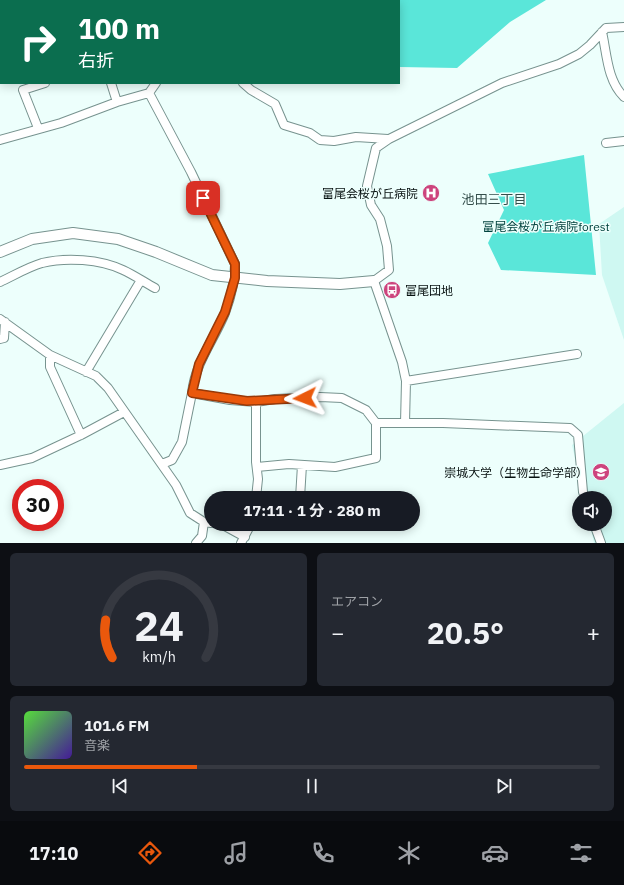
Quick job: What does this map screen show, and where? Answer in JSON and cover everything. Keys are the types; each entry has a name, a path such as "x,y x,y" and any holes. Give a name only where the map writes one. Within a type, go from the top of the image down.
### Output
{"street":[{"path":"0,252 32,239 73,233 118,239 156,252 212,275 235,278 340,284 374,281 389,270 387,246 380,219 371,205 367,186 376,148 389,139 502,83 579,54 606,28 624,27"},
{"path":"602,32 610,70 616,89 624,97"},
{"path":"38,128 23,90 42,84"},
{"path":"111,84 117,102"},
{"path":"0,140 38,128 61,123 117,102 149,93 155,84"},
{"path":"244,84 250,90 275,104 284,125 310,133 320,140 334,141 356,137 368,137 379,140 389,139"},
{"path":"149,93 191,172 235,264 235,278 225,312 199,364 182,442 172,460 162,464"},
{"path":"606,144 624,141"},
{"path":"0,282 40,264 56,260 78,260 122,269 155,288"},
{"path":"86,372 141,280"},
{"path":"374,281 402,362 406,381 405,423"},
{"path":"0,339 4,338 2,321"},
{"path":"2,321 50,356 96,376 108,388 162,464 176,485 190,513 204,520"},
{"path":"406,381 577,354"},
{"path":"50,356 50,367 81,435"},
{"path":"192,393 230,400 256,402 275,399 320,397 342,398 366,410 376,423 376,458 335,467 302,465 257,467"},
{"path":"256,402 258,479 257,491"},
{"path":"0,465 32,458 81,435 124,412"},
{"path":"376,423 443,423 570,428 578,435 583,491"},
{"path":"300,491 302,465"},
{"path":"196,543 204,531"},
{"path":"230,531 243,540 248,531"},
{"path":"597,531 601,543"}],"shaded area":[{"path":"624,207 624,340 602,275 599,224"},
{"name":"崇城大学（生物生命学部）","path":"624,403 624,543 594,543 591,531 612,531 612,491 582,491 572,445"}],"green space":[{"path":"400,0 546,0 510,22 457,68 400,67"},
{"name":"富尾会桜が丘病院forest","path":"584,155 596,275 501,270 488,243 504,210 488,174"}],"place":[{"name":"富尾会桜が丘病院","path":"431,193"},
{"name":"富尾団地","path":"392,290"},
{"name":"崇城大学（生物生命学部）","path":"601,472"}],"district":[{"name":"池田三丁目","path":"494,199"}],"route":[{"path":"203,198 235,264 235,278 225,312 199,364 192,387 192,393 230,400 256,402 275,399 305,398"}]}
